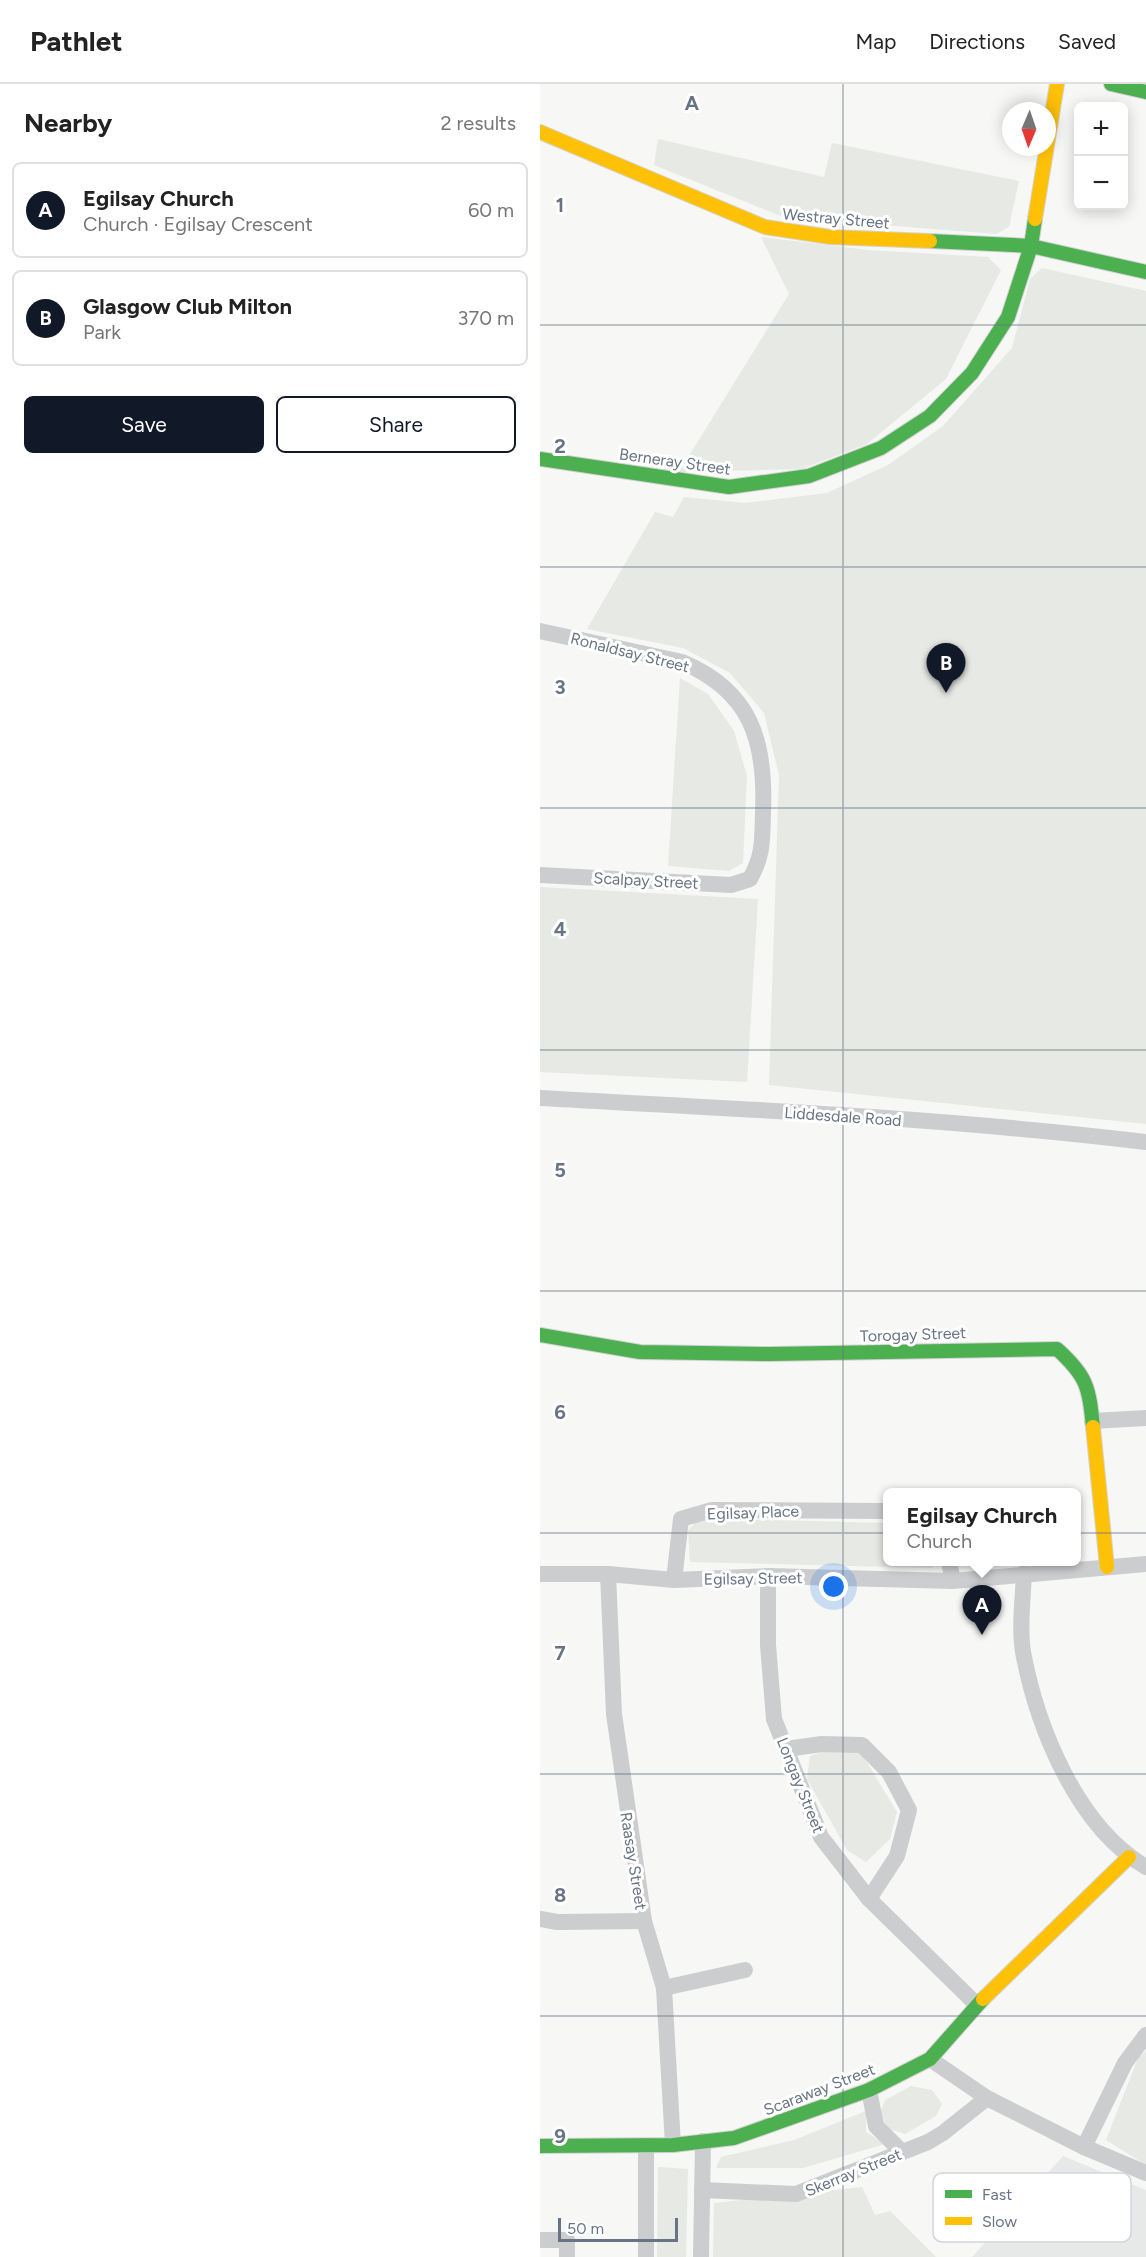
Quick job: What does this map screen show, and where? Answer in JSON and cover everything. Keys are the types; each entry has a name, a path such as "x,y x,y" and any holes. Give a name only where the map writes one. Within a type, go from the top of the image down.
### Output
{"street":[{"name":"Berneray Street","path":"540,459 729,487 809,476 881,448 930,416 972,373 1008,317 1031,246 1057,84"},
{"path":"1111,84 1146,92"},
{"name":"Westray Street","path":"540,132 765,227 830,237 1031,246 1146,272"},
{"name":"Ronaldsay Street","path":"540,631 682,662 702,671 738,699 752,722 765,775 761,859 750,879"},
{"name":"Scalpay Street","path":"540,875 730,885 750,879"},
{"name":"Liddesdale Road","path":"540,1098 752,1109 1078,1134 1146,1142"},
{"name":"Torogay Street","path":"540,1335 640,1352 770,1354 1057,1349 1078,1368 1089,1392 1107,1568"},
{"path":"1092,1421 1146,1418"},
{"name":"Egilsay Place","path":"674,1580 681,1519 712,1510 883,1511"},
{"name":"Egilsay Street","path":"540,1574 608,1574 674,1580 768,1576 953,1581 1146,1564"},
{"path":"950,1566 953,1581"},
{"path":"1024,1573 1023,1650 1040,1717 1072,1790 1129,1857 1146,1867"},
{"name":"Raasay Street","path":"608,1574 614,1714 644,1922 664,1988 673,2145"},
{"name":"Longay Street","path":"768,1576 768,1645 774,1719 821,1837 869,1899 977,2005"},
{"path":"786,1749 822,1744 862,1745 890,1772 909,1810 897,1856 869,1899"},
{"name":"Scaraway Street","path":"540,2146 673,2145 734,2138 869,2091 930,2058 977,2005 1129,1857"},
{"path":"540,1919 557,1922 644,1922"},
{"path":"664,1988 745,1970"},
{"path":"1084,2147 1125,2063 1146,2035"},
{"path":"930,2058 987,2098 1084,2147 1146,2173"},
{"path":"869,2091 876,2126 902,2152"},
{"name":"Skerray Street","path":"702,2190 796,2194 902,2152 943,2133 987,2098"},
{"path":"701,2257 703,2141"},
{"path":"646,2146 646,2257"},
{"path":"540,2240 567,2240 567,2257"}],"shaded area":[{"path":"658,139 824,177 832,143 1019,181 1009,227 996,234 783,217 654,165"},
{"path":"761,237 868,250 988,257 1001,270 946,379 867,444 801,469 679,472 789,294"},
{"path":"1042,268 1146,291 1146,1124 769,1085 779,775 764,713 730,673 683,648 587,629 655,512 673,517 684,497 745,503 827,493 888,465 943,426 1012,348 1030,279"},
{"path":"680,678 708,694 734,731 747,776 743,863 729,871 668,866"},
{"path":"540,887 758,899 747,1082 540,1072"},
{"path":"700,1518 883,1523 883,1566 933,1566 933,1568 690,1562 688,1530"},
{"path":"828,1750 860,1751 897,1812 890,1839 866,1862 847,1850 807,1779 810,1756"},
{"path":"1146,2051 1146,2165 1106,2140 1138,2058"},
{"path":"911,2086 932,2090 942,2104 936,2116 905,2134 890,2129 879,2116 885,2100"},
{"path":"866,2111 866,2132 885,2144 803,2168 716,2168 721,2157 794,2140"},
{"path":"1063,2156 1104,2173 1048,2173"},
{"path":"658,2167 688,2169 686,2257 657,2257"},
{"path":"1131,2184 1146,2190 1146,2257 972,2257 986,2242 1131,2242"},
{"path":"862,2187 875,2215 890,2211 936,2257 713,2257 714,2203"}],"traffic: fast":[{"path":"1111,84 1146,92"},
{"path":"540,459 729,487 809,476 881,448 930,416 972,373 1008,317 1031,246 1035,219"},
{"path":"930,241 1031,246 1146,272"},
{"path":"540,1335 640,1352 770,1354 1057,1349 1075,1367 1085,1383 1093,1427"},
{"path":"540,2146 673,2145 734,2138 869,2090 930,2059 983,1999"}],"traffic: slow":[{"path":"1035,219 1057,84"},
{"path":"540,132 765,227 830,237 930,241"},
{"path":"1093,1427 1107,1567"},
{"path":"983,1999 1129,1857"}],"place":[{"name":"Glasgow Club Milton","path":"946,693"},
{"name":"Egilsay Church","path":"982,1635"}]}
